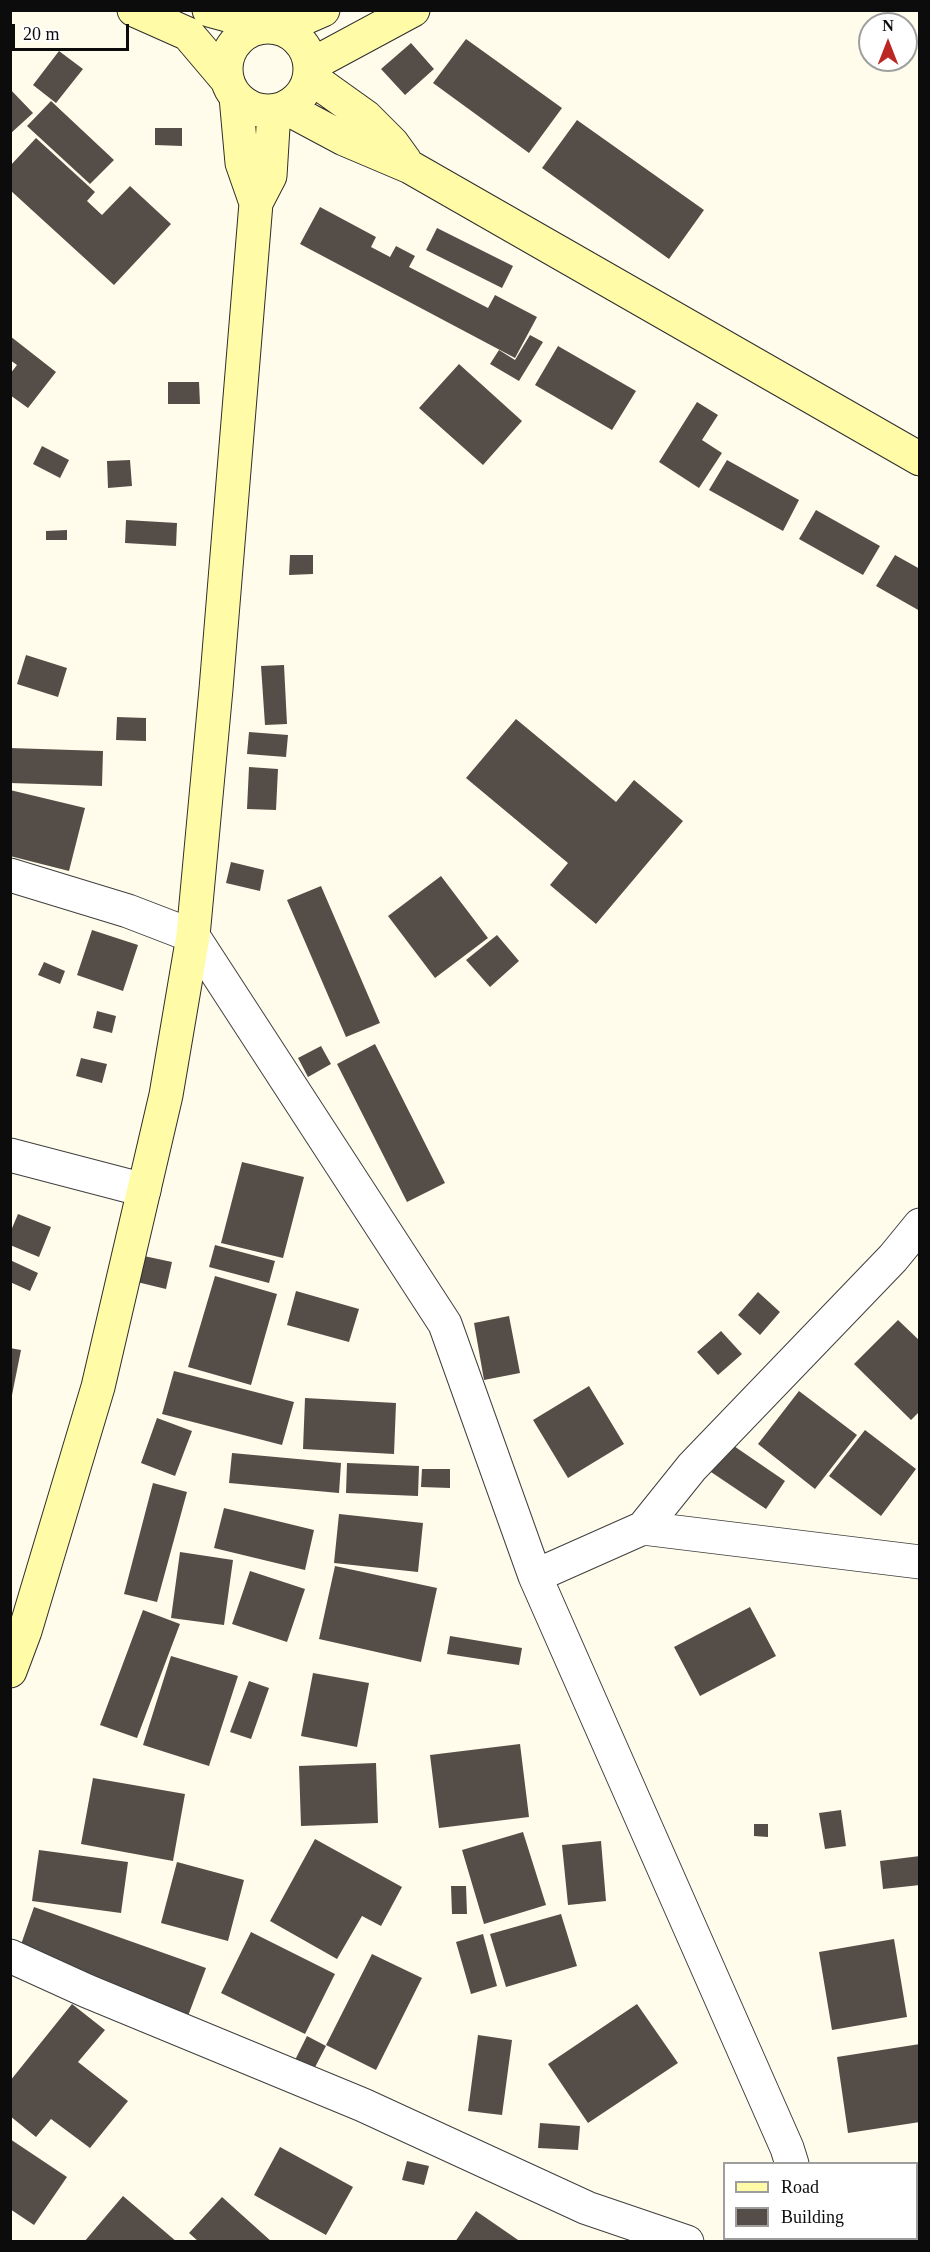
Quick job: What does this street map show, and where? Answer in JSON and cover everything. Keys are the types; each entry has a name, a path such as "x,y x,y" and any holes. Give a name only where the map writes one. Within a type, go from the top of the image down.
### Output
{"main road":[{"path":"136,11 173,10"},
{"path":"209,10 275,27 302,42 311,71 366,117 392,143 410,167"},
{"path":"256,202 242,162 226,61 234,43 249,30 275,27 323,10"},
{"path":"10,1671 25,1631 98,1387 166,1095 193,936 256,202 270,176 280,109 302,95 311,71 413,10"},
{"path":"136,11 188,34 232,89 253,108 280,109 410,167 920,459"}],"street":[{"path":"10,875 128,911 193,936 445,1324 535,1576 792,2162"},
{"path":"10,1155 144,1190"},
{"path":"535,1576 643,1528 692,1467 893,1258 920,1225"},
{"path":"643,1528 920,1562"},
{"path":"10,1956 98,1996 363,2105 587,2208 687,2241"}],"building":[{"path":"466,39 562,108 529,153 433,83"},
{"path":"411,43 434,69 405,95 381,69"},
{"path":"59,51 83,69 56,103 33,85"},
{"path":"10,89 33,113 10,134"},
{"path":"51,101 114,160 90,184 27,126"},
{"path":"577,120 704,210 669,259 542,168"},
{"path":"155,128 182,128 182,146 155,145"},
{"path":"36,138 95,192 87,201 102,215 130,186 171,224 114,285 10,190 10,166"},
{"path":"320,207 376,237 371,247 390,257 396,246 415,256 409,267 488,308 495,295 537,317 515,358 300,244"},
{"path":"437,228 513,266 502,288 426,250"},
{"path":"530,335 543,342 519,381 490,364 499,350 515,360"},
{"path":"10,336 56,372 28,408 10,395 10,374 17,365 10,360"},
{"path":"558,346 636,391 612,430 535,385"},
{"path":"459,364 522,421 483,465 419,408"},
{"path":"168,382 199,382 200,404 168,404"},
{"path":"697,402 718,415 702,440 722,453 699,488 659,462"},
{"path":"42,446 69,460 60,478 33,464"},
{"path":"130,460 132,486 108,488 107,461"},
{"path":"727,460 799,500 783,531 709,490"},
{"path":"816,510 880,546 863,575 799,539"},
{"path":"126,520 177,523 176,546 125,543"},
{"path":"67,530 67,540 46,540 46,531"},
{"path":"290,555 313,555 313,574 289,575"},
{"path":"895,555 920,569 920,611 876,586"},
{"path":"26,655 67,668 58,697 17,684"},
{"path":"284,665 287,724 265,725 261,666"},
{"path":"117,717 146,718 146,741 116,740"},
{"path":"516,719 616,802 634,780 683,821 596,924 550,885 568,863 466,778"},
{"path":"249,732 288,735 286,757 247,754"},
{"path":"10,748 103,751 102,786 10,783"},
{"path":"249,767 278,769 276,810 247,809"},
{"path":"10,790 85,808 69,871 10,856"},
{"path":"231,862 264,870 260,891 226,883"},
{"path":"441,876 488,938 435,978 388,916"},
{"path":"321,886 380,1023 346,1037 287,900"},
{"path":"92,930 138,945 123,991 77,975"},
{"path":"497,935 519,961 490,987 466,960"},
{"path":"44,962 65,971 60,984 38,975"},
{"path":"97,1011 116,1016 112,1033 93,1028"},
{"path":"375,1044 445,1183 407,1202 337,1064"},
{"path":"321,1046 331,1064 308,1077 298,1058"},
{"path":"81,1058 107,1064 102,1083 76,1076"},
{"path":"242,1162 304,1177 283,1258 221,1243"},
{"path":"18,1214 51,1227 39,1257 10,1245 10,1233"},
{"path":"215,1245 275,1261 269,1283 209,1267"},
{"path":"144,1256 172,1262 166,1289 137,1282"},
{"path":"10,1260 38,1273 30,1291 10,1282"},
{"path":"215,1276 277,1294 251,1385 188,1367"},
{"path":"296,1291 359,1309 349,1342 287,1325"},
{"path":"758,1292 780,1312 760,1335 738,1315"},
{"path":"509,1316 520,1373 484,1380 474,1323"},
{"path":"898,1320 920,1341 920,1411 911,1420 854,1364"},
{"path":"721,1331 742,1354 718,1375 697,1352"},
{"path":"10,1348 21,1350 12,1395 10,1395"},
{"path":"174,1371 294,1402 282,1445 162,1414"},
{"path":"589,1386 624,1444 568,1478 533,1420"},
{"path":"799,1391 857,1435 815,1489 758,1444"},
{"path":"305,1398 396,1403 394,1454 303,1449"},
{"path":"157,1418 192,1431 175,1476 141,1463"},
{"path":"865,1430 916,1469 881,1516 829,1476"},
{"path":"731,1444 785,1481 766,1509 711,1472"},
{"path":"232,1453 341,1463 339,1493 229,1483"},
{"path":"347,1463 419,1466 418,1496 346,1493"},
{"path":"422,1469 450,1469 450,1488 421,1487"},
{"path":"153,1483 187,1492 157,1602 124,1594"},
{"path":"224,1508 314,1530 305,1570 214,1548"},
{"path":"339,1514 423,1523 418,1572 334,1563"},
{"path":"180,1552 233,1560 224,1625 171,1618"},
{"path":"335,1566 437,1588 421,1662 319,1639"},
{"path":"250,1571 305,1589 287,1642 232,1624"},
{"path":"750,1607 776,1656 700,1696 674,1647"},
{"path":"143,1610 180,1624 137,1738 100,1725"},
{"path":"450,1636 522,1648 519,1665 447,1654"},
{"path":"171,1656 238,1676 209,1766 143,1745"},
{"path":"313,1673 369,1683 357,1747 301,1736"},
{"path":"249,1681 269,1688 251,1739 230,1732"},
{"path":"520,1744 529,1817 439,1828 430,1755"},
{"path":"376,1763 378,1823 301,1826 299,1766"},
{"path":"93,1778 185,1794 173,1861 81,1844"},
{"path":"841,1810 846,1846 825,1849 819,1813"},
{"path":"754,1824 768,1824 768,1837 754,1836"},
{"path":"523,1832 546,1905 484,1924 462,1850"},
{"path":"315,1839 402,1887 381,1926 362,1916 337,1959 270,1921"},
{"path":"601,1841 606,1901 568,1905 562,1845"},
{"path":"39,1850 128,1862 121,1913 32,1901"},
{"path":"920,1856 920,1885 883,1889 880,1861"},
{"path":"177,1862 244,1880 228,1941 161,1923"},
{"path":"451,1886 466,1886 467,1914 452,1914"},
{"path":"34,1907 206,1968 188,2016 17,1956"},
{"path":"561,1914 577,1966 506,1987 490,1934"},
{"path":"251,1932 335,1974 305,2034 221,1993"},
{"path":"483,1934 497,1986 471,1994 456,1942"},
{"path":"894,1939 907,2017 832,2030 819,1952"},
{"path":"372,1954 422,1978 376,2070 326,2045"},
{"path":"72,2004 105,2030 78,2062 128,2101 90,2148 51,2119 36,2137 10,2116 10,2081"},
{"path":"637,2004 678,2063 588,2123 548,2064"},
{"path":"478,2035 512,2040 502,2115 468,2111"},
{"path":"307,2036 326,2046 311,2075 292,2066"},
{"path":"920,2044 920,2122 848,2133 837,2057"},
{"path":"540,2123 580,2126 578,2150 538,2148"},
{"path":"10,2139 67,2177 34,2225 10,2209"},
{"path":"280,2147 353,2187 326,2235 254,2195"},
{"path":"407,2161 429,2166 424,2185 402,2180"},
{"path":"123,2196 177,2242 84,2242"},
{"path":"222,2197 272,2242 199,2242 189,2233"},
{"path":"476,2211 521,2242 455,2242"}]}
